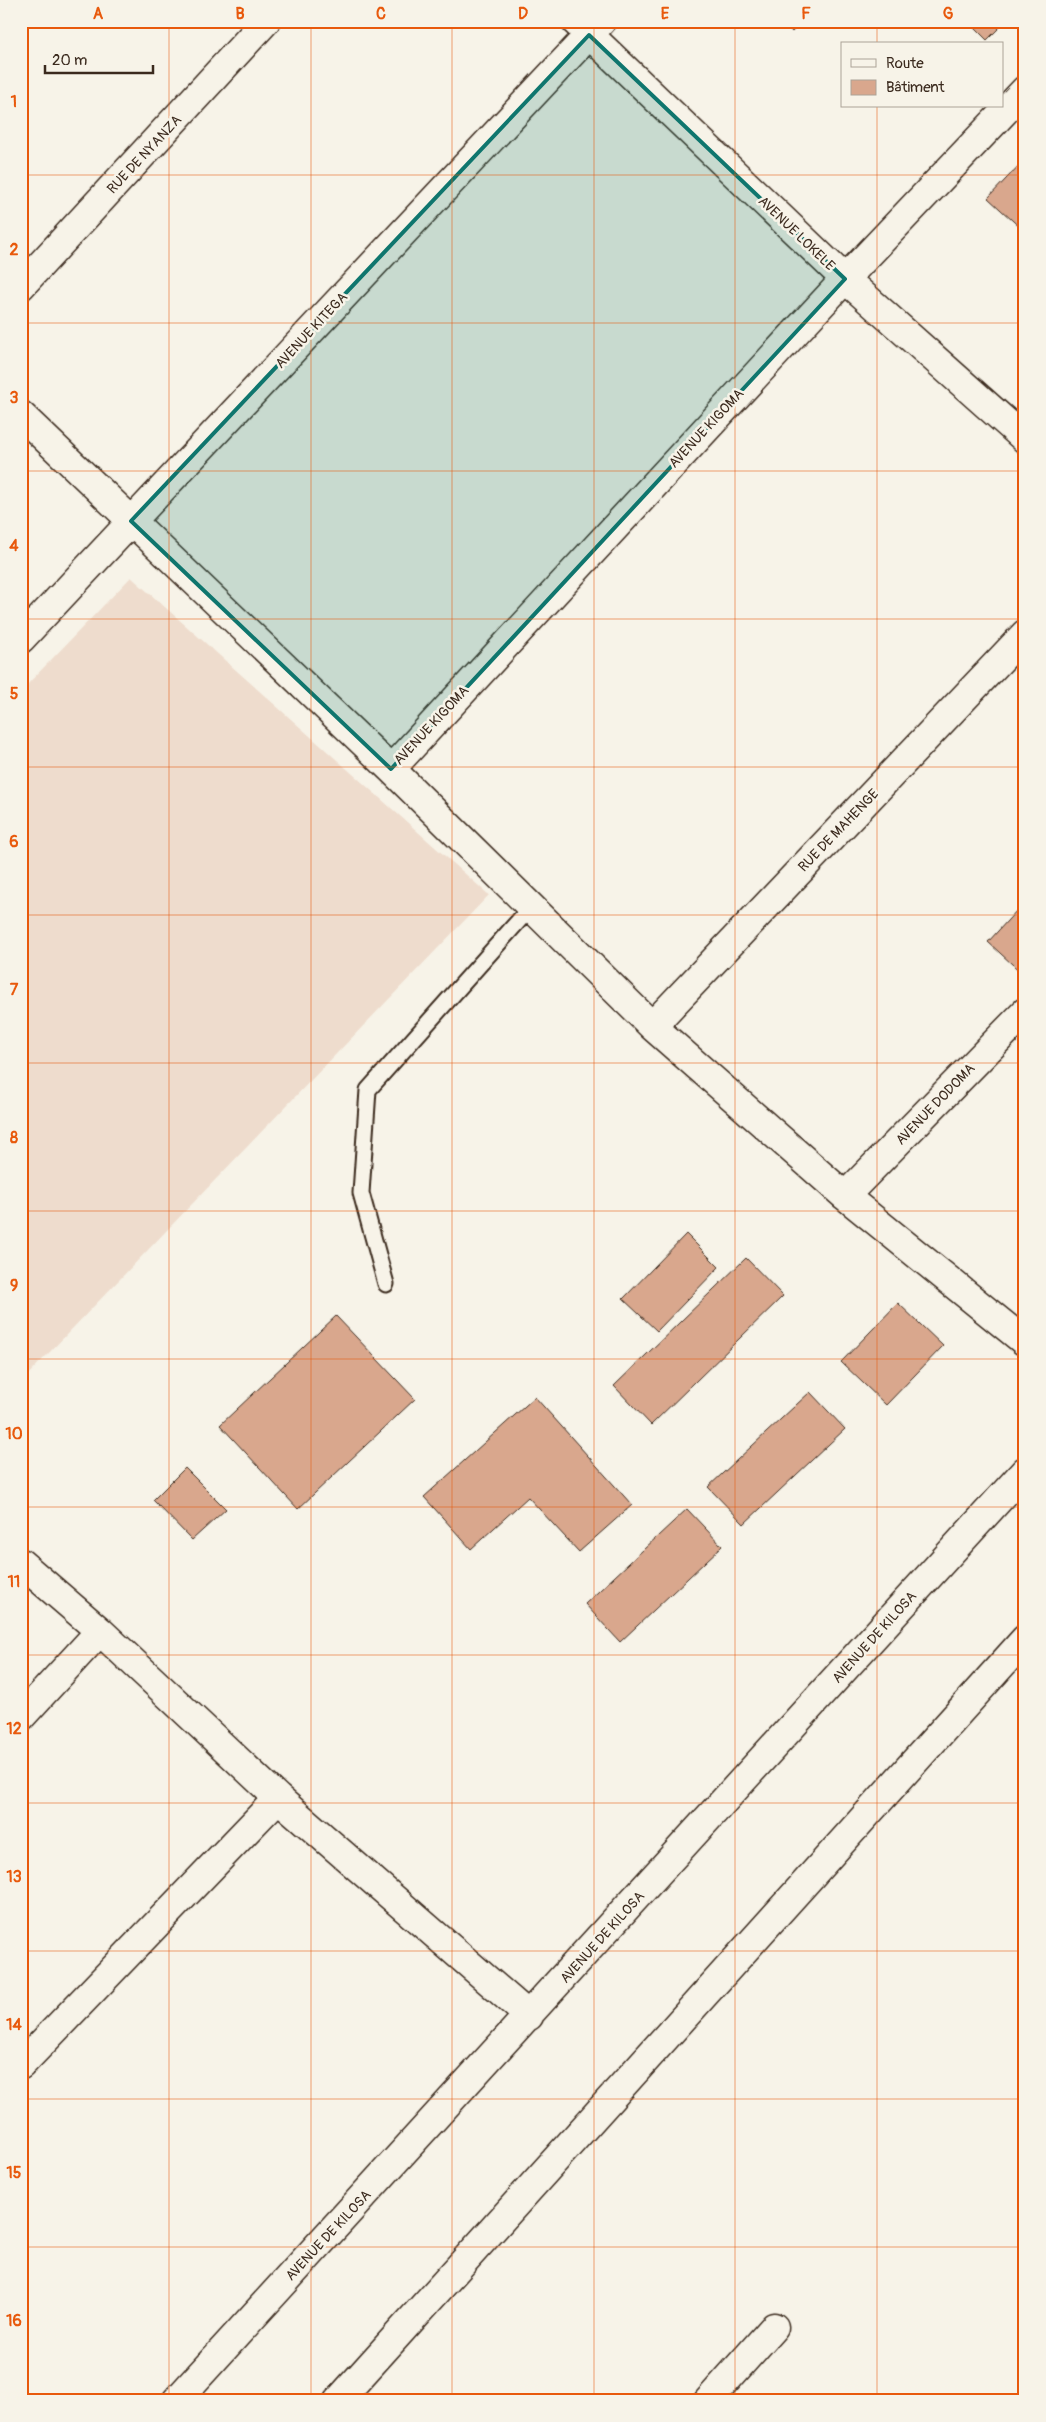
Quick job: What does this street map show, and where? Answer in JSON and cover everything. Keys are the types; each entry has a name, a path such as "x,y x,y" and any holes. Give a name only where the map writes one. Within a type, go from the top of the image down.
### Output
{"street":[{"name":"RUE DE NYANZA","path":"21,286 266,21"},
{"name":"AVENUE LOKELE","path":"589,26 845,279 1025,439"},
{"name":"AVENUE KITEGA","path":"21,639 589,26"},
{"name":"AVENUE KIGOMA","path":"391,769 845,279 1025,90"},
{"path":"21,415 391,769 652,1026 845,1196 1025,1342"},
{"name":"RUE DE MAHENGE","path":"652,1026 1025,634"},
{"name":"AVENUE DODOMA","path":"845,1196 1025,1012"},
{"name":"AVENUE DE KILOSA","path":"176,2401 1025,1471"},
{"path":"21,1563 100,1630 278,1798 529,2016"},
{"path":"21,1717 100,1630"},
{"path":"338,2401 1025,1639"},
{"path":"21,2065 278,1798"},
{"path":"708,2401 774,2327"}],"lane":[{"path":"386,1284 361,1192 368,1090 531,907"}],"highlighted area":[{"path":"589,35 845,279 391,769 131,521"}],"shaded area":[{"path":"131,577 489,895 21,1382 21,691"}],"building":[{"path":"782,21 802,21 792,32"},
{"path":"968,21 1006,21 987,40"},
{"path":"1025,159 1025,232 988,198"},
{"path":"1018,909 1025,915 1025,976 988,942"},
{"path":"686,1234 719,1267 657,1331 623,1299"},
{"path":"746,1258 783,1296 651,1425 614,1386"},
{"path":"898,1303 943,1346 886,1405 841,1362"},
{"path":"336,1316 415,1399 298,1509 220,1425"},
{"path":"810,1392 845,1429 744,1524 708,1487"},
{"path":"535,1397 632,1505 579,1552 528,1497 471,1549 424,1497"},
{"path":"185,1468 226,1509 192,1540 153,1500"},
{"path":"687,1509 722,1546 620,1642 585,1604"}]}
